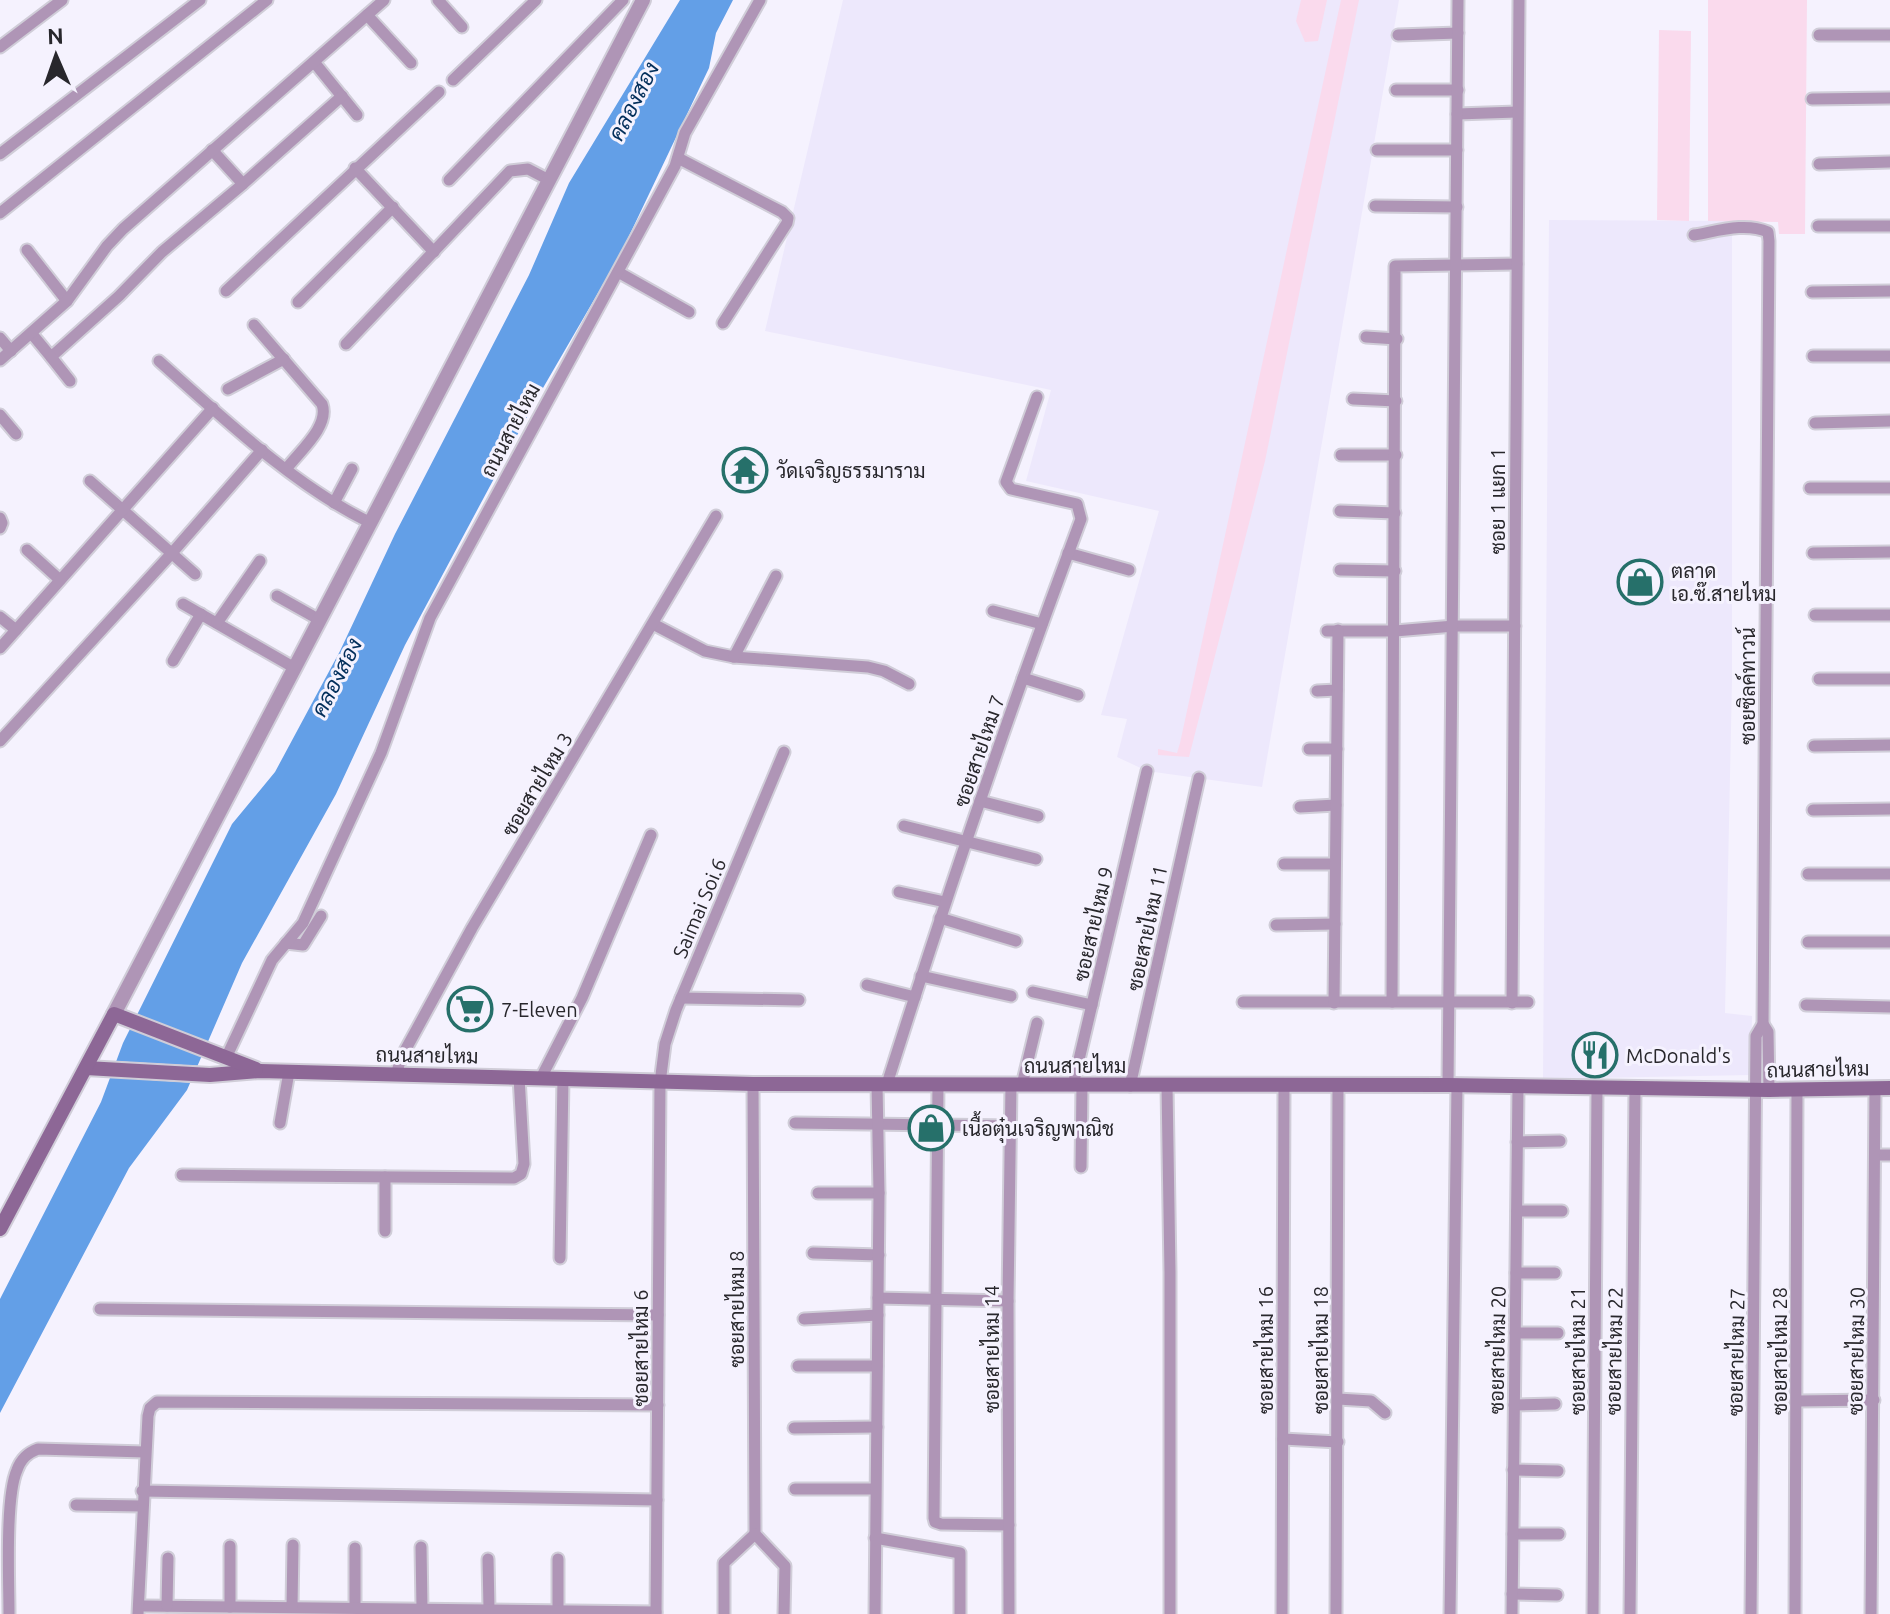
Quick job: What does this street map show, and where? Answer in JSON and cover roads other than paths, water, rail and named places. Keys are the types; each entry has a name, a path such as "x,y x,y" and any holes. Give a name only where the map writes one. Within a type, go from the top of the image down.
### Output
{"main road":[{"name":"ถนนสายไหม","path":"121,1017 260,1071"},
{"path":"0,1229 86,1068 121,1017"},
{"name":"ถนนสายไหม","path":"86,1068 210,1075 260,1071 660,1083 1284,1087 1452,1085 1763,1090 1883,1088"}],"street":[{"path":"0,47 62,0"},
{"path":"0,154 200,0"},
{"path":"0,213 267,0"},
{"path":"0,360 67,301 115,237 384,0"},
{"path":"438,0 462,27"},
{"path":"453,80 536,0"},
{"path":"449,180 623,0"},
{"name":"ถนนสายไหม","path":"220,1055 272,960 303,923 381,753 430,618 678,158 685,133 760,0"},
{"path":"1450,1614 1450,1001 1458,0"},
{"name":"ซอย 1 แยก 1","path":"1512,1003 1519,0"},
{"path":"121,1017 293,667 640,1"},
{"path":"367,15 411,63"},
{"path":"1398,35 1458,33"},
{"path":"1819,35 1890,35"},
{"path":"314,62 357,115"},
{"path":"1396,90 1458,90"},
{"path":"226,291 439,92"},
{"path":"51,357 132,284 162,252 342,96"},
{"path":"1812,99 1890,98"},
{"path":"1457,114 1517,112"},
{"path":"212,150 243,184"},
{"path":"1377,150 1457,150"},
{"path":"678,158 788,218 723,323"},
{"path":"1819,164 1890,162"},
{"path":"355,168 434,252"},
{"path":"346,344 510,171 528,169 549,180"},
{"path":"1375,206 1457,207"},
{"path":"298,302 393,207"},
{"path":"1818,226 1890,226"},
{"name":"ซอยซิลค์ทาวน์","path":"1694,235 1732,228 1759,228 1768,232 1769,241 1763,1024 1756,1036 1763,1090"},
{"path":"27,250 67,301"},
{"path":"1392,1002 1395,266 1517,264"},
{"path":"618,272 689,312"},
{"path":"1812,292 1890,291"},
{"path":"254,325 325,411 320,425 287,468"},
{"path":"32,334 70,381"},
{"path":"1366,337 1397,339"},
{"path":"0,338 11,351"},
{"path":"1813,356 1890,356"},
{"path":"228,389 284,359"},
{"path":"159,361 262,450 334,503 369,522"},
{"name":"ซอยสายไหม 7","path":"875,1614 879,1255 877,1122 882,1084 1081,519 1077,504 1011,489 1006,482 1037,397"},
{"path":"1353,399 1396,401"},
{"path":"0,648 213,408"},
{"path":"0,415 16,434"},
{"path":"1815,423 1890,421"},
{"path":"0,741 262,450"},
{"path":"1341,455 1396,455"},
{"path":"334,503 352,469"},
{"path":"90,481 195,574"},
{"path":"1810,488 1890,488"},
{"path":"1340,511 1395,513"},
{"name":"ซอยสายไหม 3","path":"396,1075 401,1058 472,928 716,516"},
{"path":"0,518 0,528"},
{"path":"27,550 60,580"},
{"path":"1813,553 1890,552"},
{"path":"1068,553 1129,570"},
{"path":"217,623 260,561"},
{"path":"1340,570 1395,571"},
{"path":"734,657 776,576"},
{"path":"277,596 318,619"},
{"path":"183,604 293,667"},
{"path":"993,611 1042,624"},
{"path":"173,661 201,614"},
{"path":"1815,615 1890,615"},
{"path":"0,617 16,630"},
{"path":"653,624 705,651 734,657 868,667 884,671 909,684"},
{"path":"1334,1003 1337,690 1332,630 1515,626"},
{"path":"1023,678 1078,695"},
{"path":"1819,679 1890,679"},
{"path":"1317,691 1337,690"},
{"path":"1814,746 1890,745"},
{"path":"1309,749 1337,749"},
{"name":"Saimai Soi.6","path":"660,1083 665,1044 681,998 784,752"},
{"name":"ซอยสายไหม 9","path":"1081,1167 1078,1085 1092,1005 1147,771"},
{"name":"ซอยสายไหม 11","path":"1130,1086 1199,778"},
{"path":"980,801 1038,816"},
{"path":"1300,807 1336,805"},
{"path":"1813,810 1890,809"},
{"path":"904,826 1036,859"},
{"path":"541,1078 582,998 651,835"},
{"path":"1284,864 1335,864"},
{"path":"1808,874 1890,874"},
{"path":"899,892 945,902"},
{"path":"286,943 303,945 321,916"},
{"path":"940,918 1016,941"},
{"path":"1276,925 1335,924"},
{"path":"1808,942 1890,942"},
{"path":"921,976 1011,996"},
{"path":"867,985 915,997"},
{"path":"1033,992 1092,1005"},
{"path":"681,998 799,1000"},
{"path":"1243,1002 1528,1002"},
{"path":"1806,1005 1890,1007"},
{"name":"ซอยสายไหม 14","path":"1009,1614 1011,1126 1017,1085 1037,1023"},
{"path":"280,1123 289,1072"},
{"path":"182,1175 514,1178 521,1174 524,1164 519,1077"},
{"path":"560,1258 563,1078"},
{"name":"ซอยสายไหม 6","path":"656,1613 660,1083"},
{"name":"ซอยสายไหม 8","path":"753,1084 755,1534"},
{"path":"938,1084 935,1522 1009,1525"},
{"path":"1167,1086 1170,1614"},
{"name":"ซอยสายไหม 18","path":"1336,1614 1338,1086"},
{"name":"ซอยสายไหม 16","path":"1282,1614 1284,1087"},
{"name":"ซอยสายไหม 20","path":"1512,1614 1518,1087"},
{"name":"ซอยสายไหม 21","path":"1593,1614 1597,1088"},
{"name":"ซอยสายไหม 30","path":"1871,1614 1875,1155 1883,1088"},
{"name":"ซอยสายไหม 22","path":"1630,1614 1635,1089"},
{"name":"ซอยสายไหม 28","path":"1795,1614 1797,1089"},
{"name":"ซอยสายไหม 27","path":"1751,1614 1763,1090"},
{"path":"795,1123 1011,1126"},
{"path":"1517,1142 1560,1141"},
{"path":"1875,1155 1890,1155"},
{"path":"385,1177 385,1231"},
{"path":"818,1193 879,1193"},
{"path":"1517,1211 1562,1211"},
{"path":"813,1253 879,1255"},
{"path":"1516,1273 1555,1273"},
{"path":"878,1298 1008,1301"},
{"path":"100,1309 658,1315"},
{"path":"804,1319 878,1315"},
{"path":"1515,1333 1558,1333"},
{"path":"798,1366 877,1366"},
{"path":"1338,1399 1371,1401 1385,1413"},
{"path":"1797,1401 1874,1400"},
{"path":"656,1613 355,1607 167,1606 141,1610 142,1491 150,1408 157,1402 658,1405"},
{"path":"1514,1405 1555,1404"},
{"path":"794,1428 877,1427"},
{"path":"1283,1439 1338,1442"},
{"path":"9,1614 12,1493 15,1473 26,1455 38,1449 145,1452"},
{"path":"1513,1470 1558,1471"},
{"path":"795,1489 875,1489"},
{"path":"142,1491 657,1500"},
{"path":"76,1505 142,1506"},
{"path":"724,1614 724,1563 755,1534 785,1566 784,1614"},
{"path":"1513,1534 1559,1534"},
{"path":"875,1538 960,1553 960,1614"},
{"path":"292,1607 293,1545"},
{"path":"230,1546 230,1607"},
{"path":"421,1547 422,1608"},
{"path":"355,1548 355,1607"},
{"path":"167,1606 168,1558"},
{"path":"488,1559 489,1609"},
{"path":"558,1559 558,1610"},
{"path":"1512,1594 1557,1595"}],"water":[{"name":"คลองสอง","path":"680,0 733,0 716,33 709,68 620,255 536,400 405,645 336,794 242,963 187,1090 129,1168 0,1413 0,1299 101,1102 123,1043 232,824 275,772 340,651 395,534 529,275 569,183"}],"place":[{"name":"วัดเจริญธรรมาราม","path":"745,470"},
{"name":"ตลาด เอ.ซ๊.สายไหม","path":"1640,582"},
{"name":"7-Eleven","path":"470,1009"},
{"name":"McDonald's","path":"1595,1055"},
{"name":"เนื้อตุ๋นเจริญพาณิช","path":"931,1128"}]}
